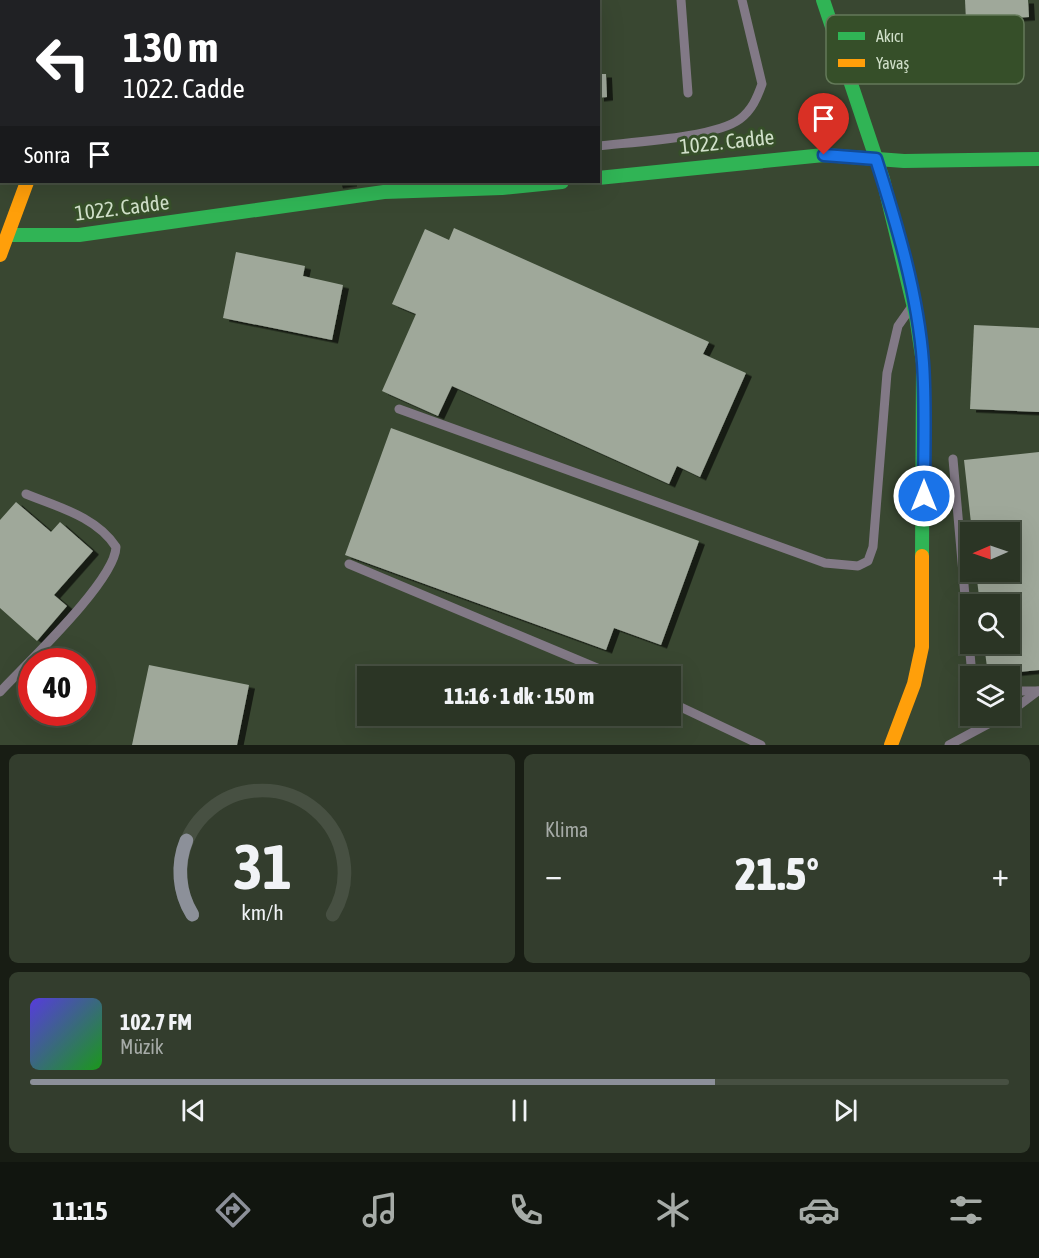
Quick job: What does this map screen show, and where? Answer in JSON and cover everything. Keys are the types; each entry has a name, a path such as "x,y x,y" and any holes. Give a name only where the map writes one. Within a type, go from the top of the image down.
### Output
{"street":[{"path":"823,0 828,15"},
{"path":"851,84 896,224 914,306 923,363 922,647 914,684 891,745"},
{"name":"1022. Cadde","path":"600,178 802,156 876,159 1039,159"},
{"path":"0,255 27,183"},
{"name":"1022. Cadde","path":"8,235 40,237 79,235 384,192 502,188 552,183"}],"lane":[{"path":"681,0 688,93"},
{"path":"600,146 718,129 738,121 748,111 762,84 742,0"},
{"path":"399,409 825,563 858,566 868,561 873,546 887,373 893,341 898,326 914,306"},
{"path":"953,459 971,666"},
{"path":"0,692 78,609 116,558 116,547 100,529 78,515 26,494"},
{"path":"349,564 592,666"},
{"path":"1020,691 1038,691"},
{"path":"1020,704 1038,691"},
{"path":"681,707 761,745"},
{"path":"949,745 984,726"}],"building":[{"path":"965,0 1028,0 1029,17 1024,17 1024,15 966,15"},
{"path":"600,74 606,74 607,97 600,98"},
{"path":"454,228 709,342 703,354 746,373 700,477 677,466 669,484 452,386 438,416 382,391 416,314 392,304 425,229 449,240"},
{"path":"236,252 305,266 303,276 343,285 332,340 223,318"},
{"path":"974,325 1039,328 1039,412 970,409"},
{"path":"391,428 699,541 661,645 614,628 606,650 345,555"},
{"path":"1039,452 1039,670 1020,672 1020,666 987,666 985,654 1020,654 1020,594 979,594 977,582 1020,582 1020,522 971,522 964,460"},
{"path":"16,502 51,532 60,522 93,551 54,595 67,606 37,641 0,608 0,520"},
{"path":"149,665 249,685 237,745 132,745"}],"traffic: fast":[{"path":"823,0 828,15"},
{"path":"851,84 883,179 916,316 923,363 922,556"},
{"path":"600,178 824,155 904,161 1039,159"},
{"path":"8,235 79,235 384,192 502,188 552,183"}],"traffic: slow":[{"path":"0,255 27,183"},
{"path":"891,745 914,684 922,647 922,556"}],"route":[{"path":"824,155 876,159 896,224 919,328 923,363 924,496"}]}
